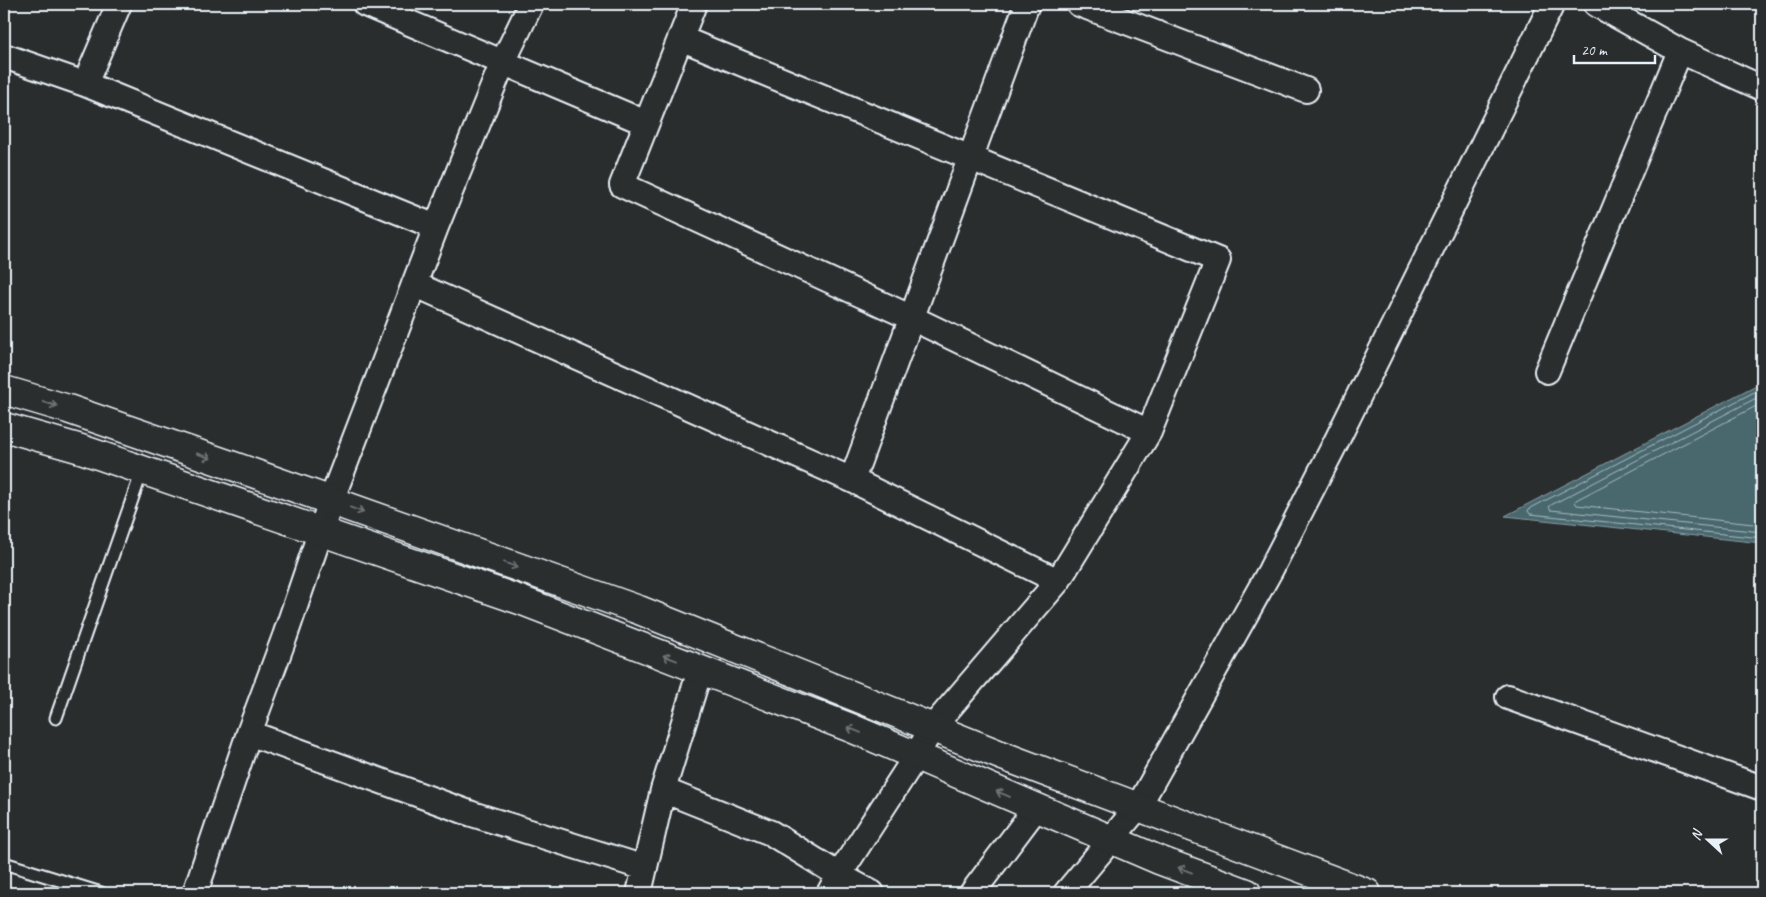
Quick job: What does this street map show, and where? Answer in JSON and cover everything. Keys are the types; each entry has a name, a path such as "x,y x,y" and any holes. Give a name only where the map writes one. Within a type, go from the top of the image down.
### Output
{"street":[{"path":"84,84 119,4"},
{"path":"365,4 646,124"},
{"path":"194,893 248,733 331,501 436,227 504,62 531,4"},
{"path":"694,4 622,185 912,318 1149,432"},
{"path":"852,480 1027,4"},
{"path":"1079,4 1306,90"},
{"path":"1066,893 1138,807 1270,571 1335,444 1552,4"},
{"path":"1596,4 1680,51 1762,88"},
{"path":"680,38 1218,260 1149,432 1058,581 932,728 834,884"},
{"path":"1546,371 1680,51"},
{"path":"4,56 84,84 436,227"},
{"path":"414,284 852,480 1058,581"},
{"path":"4,390 86,416 331,501 638,610 932,728 1367,893"},
{"path":"4,427 81,450 520,600 851,728 1111,840 1247,893"},
{"path":"639,893 663,790 700,670"},
{"path":"1508,697 1762,788"},
{"path":"248,733 472,814 645,868"},
{"path":"663,790 771,833 834,884 872,893"},
{"path":"972,893 1036,808"}],"lane":[{"path":"56,718 142,471"},
{"path":"4,863 101,893"}],"water":[{"path":"1762,382 1762,543 1505,516"}]}
